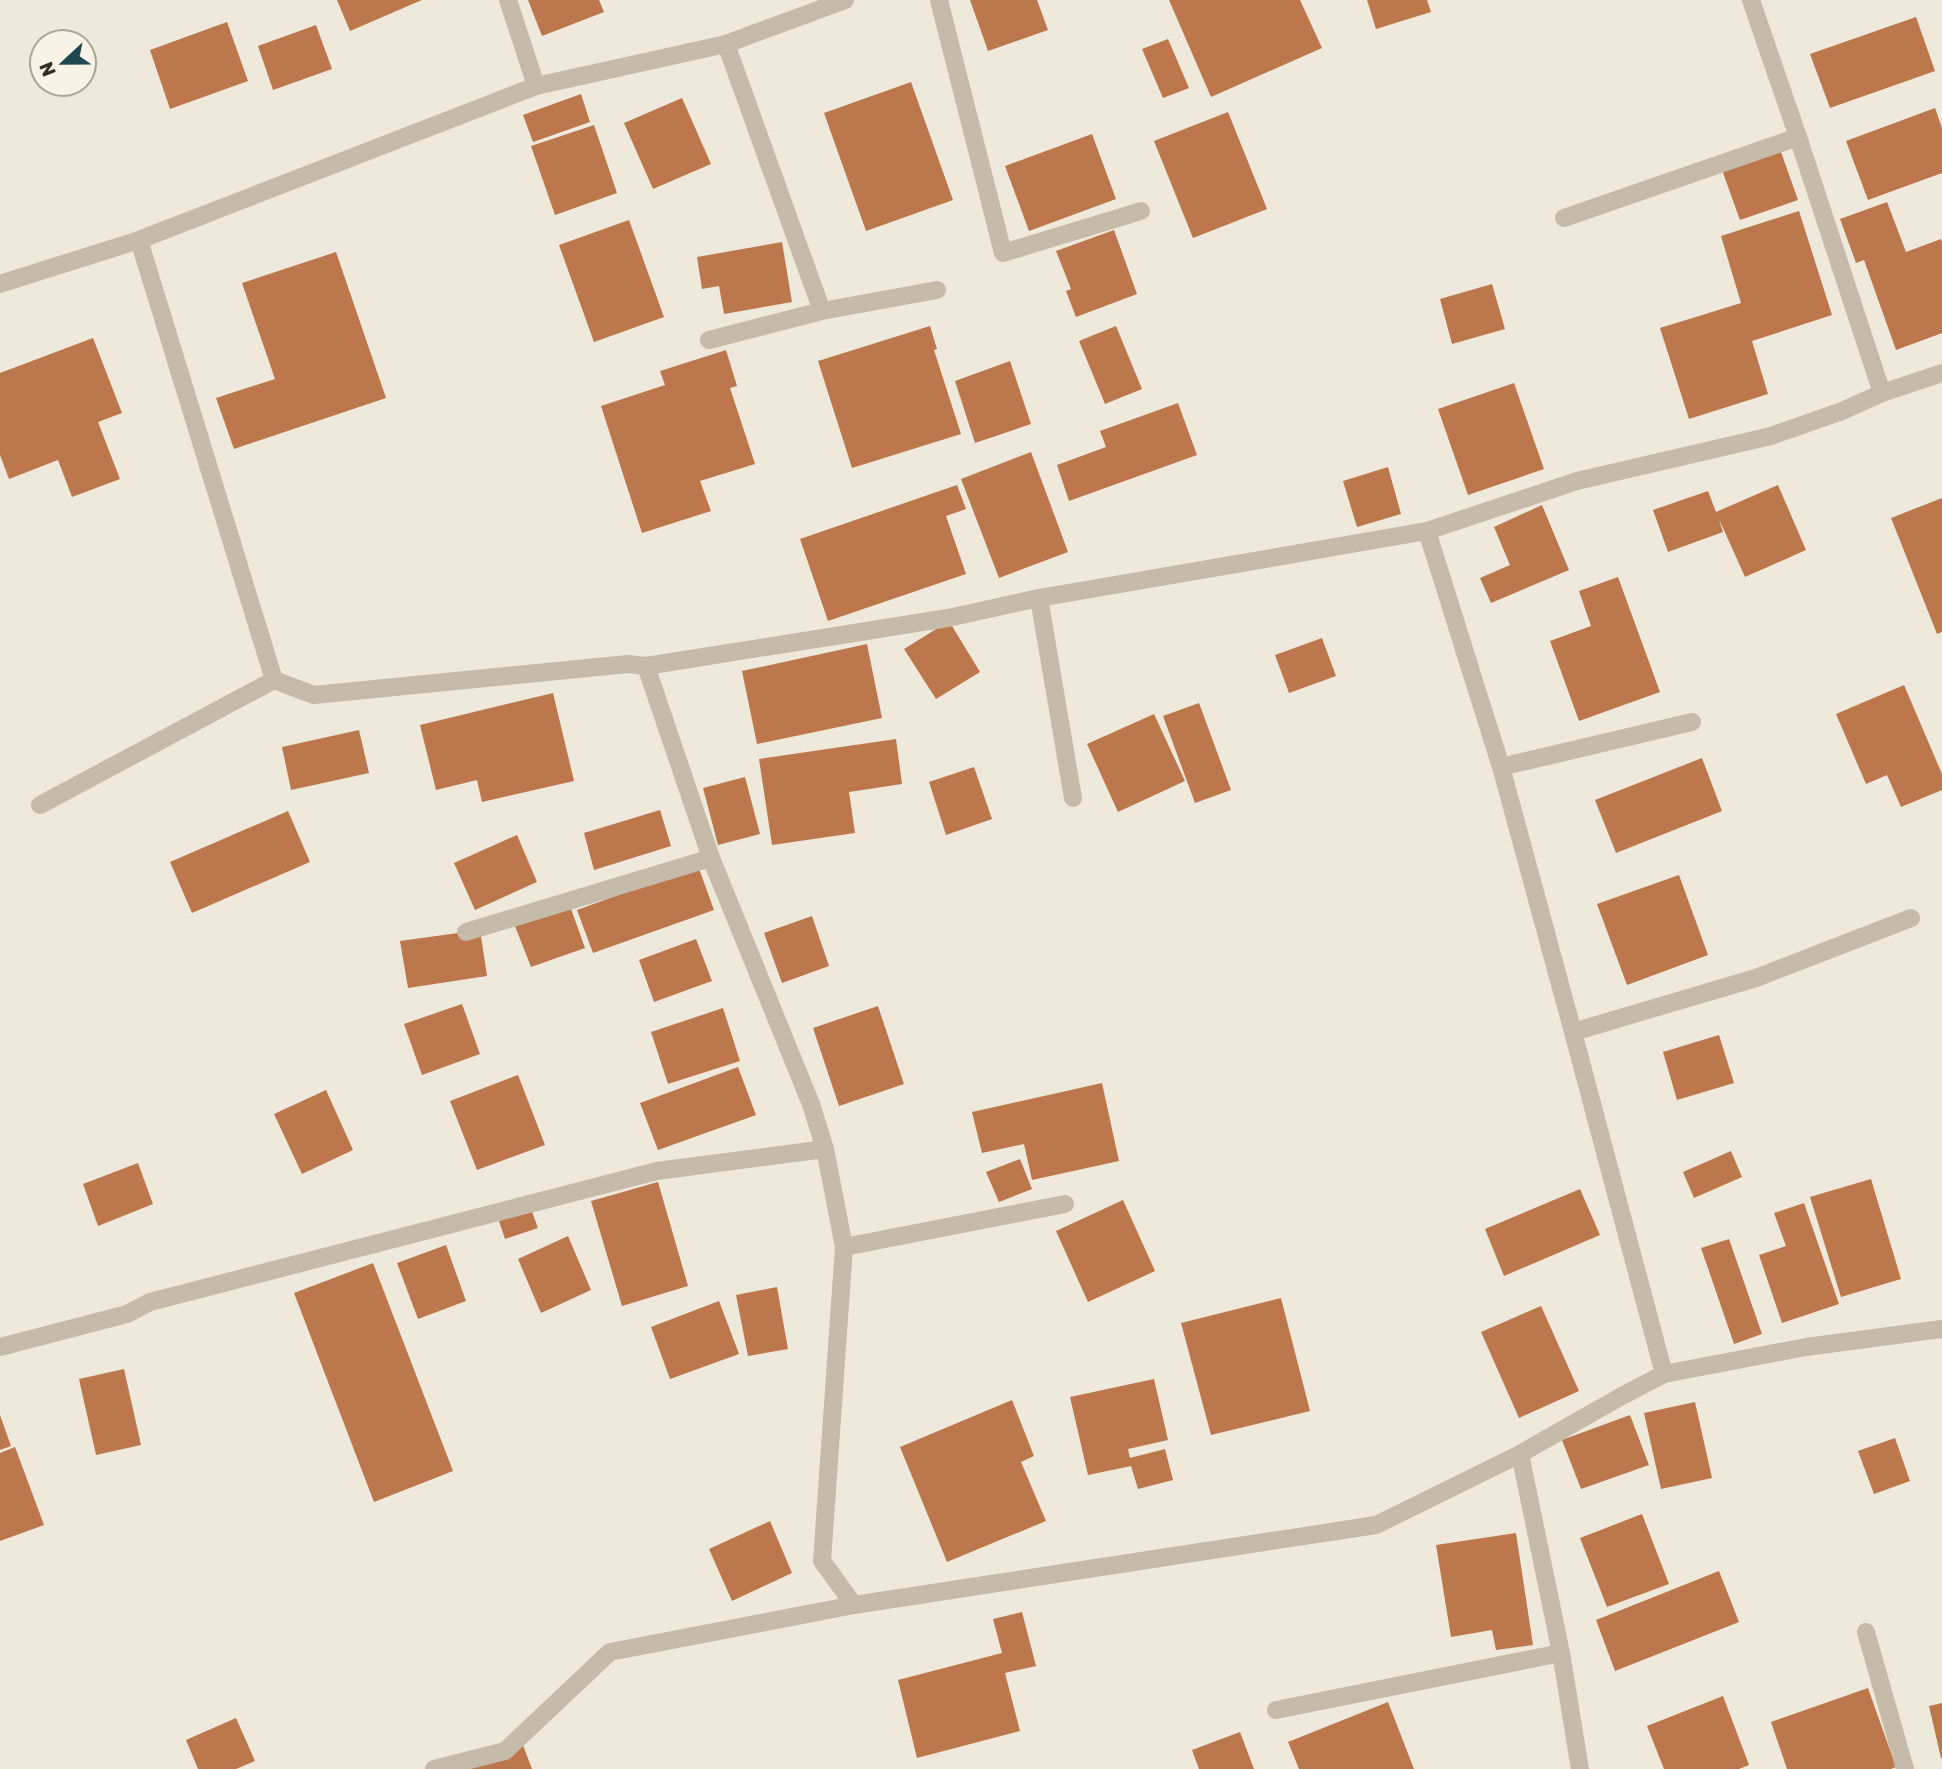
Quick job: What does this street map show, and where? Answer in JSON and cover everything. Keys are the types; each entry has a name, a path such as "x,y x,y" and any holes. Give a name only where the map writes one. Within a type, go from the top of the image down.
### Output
{"street":[{"path":"508,0 536,86"},
{"path":"0,284 139,240 536,86 726,44 845,0"},
{"path":"939,0 1003,253 1141,211"},
{"path":"1751,0 1882,393"},
{"path":"726,44 822,311"},
{"path":"1564,218 1798,137"},
{"path":"139,240 274,680"},
{"path":"709,340 822,311 937,290"},
{"path":"40,805 274,680 314,695 628,664 646,666 948,618 1039,598 1427,531 1577,481 1771,436 1942,373"},
{"path":"1427,531 1501,768 1664,1374"},
{"path":"1039,598 1073,798"},
{"path":"646,666 711,858 811,1104 825,1149 845,1247 822,1561 854,1605"},
{"path":"1501,768 1692,722"},
{"path":"466,932 711,858"},
{"path":"1573,1031 1756,978 1911,918"},
{"path":"0,1347 127,1314 150,1302 657,1171 825,1149"},
{"path":"845,1247 1065,1204"},
{"path":"435,1769 505,1751 610,1652 854,1605 1376,1525 1520,1454 1664,1374 1806,1347 1942,1329"},
{"path":"1520,1454 1561,1653 1580,1769"},
{"path":"1866,1632 1906,1769"},
{"path":"1276,1710 1561,1653"}],"building":[{"path":"337,0 422,0 350,31"},
{"path":"528,0 599,0 604,12 542,36"},
{"path":"970,0 1037,0 1048,30 988,51"},
{"path":"1169,0 1300,0 1322,48 1211,97"},
{"path":"1367,0 1427,0 1431,12 1376,29"},
{"path":"1916,17 1935,71 1830,108 1810,54"},
{"path":"227,22 248,81 170,109 150,50"},
{"path":"316,25 332,69 273,90 258,46"},
{"path":"1168,39 1189,88 1163,98 1142,49"},
{"path":"911,82 953,200 866,231 824,113"},
{"path":"581,94 590,122 533,142 523,115"},
{"path":"682,98 711,164 653,189 624,123"},
{"path":"1935,108 1942,128 1942,173 1868,200 1846,141"},
{"path":"1228,112 1267,209 1193,238 1154,141"},
{"path":"594,125 617,193 555,215 531,146"},
{"path":"1092,134 1116,199 1029,231 1005,166"},
{"path":"1780,149 1798,200 1740,220 1722,170"},
{"path":"1887,202 1906,252 1941,239 1942,242 1942,333 1896,350 1864,260 1856,263 1840,219"},
{"path":"1799,211 1832,315 1752,341 1768,394 1689,419 1660,328 1741,303 1721,236"},
{"path":"629,220 664,317 594,342 559,245"},
{"path":"1114,230 1137,294 1076,317 1066,291 1071,289 1056,251"},
{"path":"782,242 792,302 724,314 719,286 702,289 697,257"},
{"path":"336,252 386,398 234,449 216,398 275,379 242,283"},
{"path":"1492,284 1505,329 1452,344 1440,299"},
{"path":"930,326 937,349 934,350 961,434 852,468 818,361"},
{"path":"1116,326 1142,389 1105,404 1079,341"},
{"path":"93,338 122,413 98,422 120,479 72,497 58,460 9,479 0,455 0,373"},
{"path":"726,350 737,386 730,388 755,464 700,481 711,511 642,533 601,406 665,385 660,371"},
{"path":"1010,361 1031,424 975,443 955,381"},
{"path":"1514,383 1544,469 1468,495 1438,409"},
{"path":"1178,403 1197,455 1069,501 1057,465 1106,447 1100,431"},
{"path":"1031,452 1068,552 999,578 961,479"},
{"path":"1388,467 1401,514 1357,527 1343,481"},
{"path":"957,485 966,509 946,516 966,574 828,621 800,539"},
{"path":"1778,485 1806,550 1745,577 1719,519 1723,532 1668,552 1653,510 1708,491 1716,512"},
{"path":"1942,498 1942,632 1937,634 1891,518"},
{"path":"1542,505 1569,570 1491,603 1480,578 1510,565 1494,527"},
{"path":"1618,577 1660,692 1579,721 1550,641 1591,626 1579,591"},
{"path":"949,621 980,672 936,699 904,649"},
{"path":"1322,638 1336,676 1289,693 1275,655"},
{"path":"867,644 882,718 757,744 742,671"},
{"path":"1904,685 1942,774 1942,790 1901,807 1887,775 1866,784 1836,714"},
{"path":"553,693 574,781 482,802 477,780 436,790 420,725"},
{"path":"1199,703 1231,790 1195,803 1163,716"},
{"path":"1154,714 1185,781 1118,812 1087,744"},
{"path":"359,730 369,773 291,790 282,747"},
{"path":"896,739 902,784 849,792 855,833 772,845 759,759"},
{"path":"1702,758 1722,811 1616,853 1595,800"},
{"path":"974,767 992,819 946,835 929,782"},
{"path":"745,777 760,834 718,845 703,788"},
{"path":"660,810 671,846 594,870 584,833"},
{"path":"288,811 310,862 192,913 170,862"},
{"path":"517,835 537,882 475,910 454,863"},
{"path":"698,866 714,910 593,953 577,910"},
{"path":"1679,875 1708,955 1627,985 1597,904"},
{"path":"570,906 585,948 531,967 515,926"},
{"path":"812,916 829,966 782,983 764,933"},
{"path":"480,930 487,976 408,988 400,941"},
{"path":"696,939 712,981 654,1002 639,960"},
{"path":"462,1004 480,1054 422,1075 404,1024"},
{"path":"878,1006 904,1084 839,1106 813,1028"},
{"path":"723,1008 740,1061 668,1084 651,1032"},
{"path":"1719,1035 1734,1083 1677,1100 1663,1052"},
{"path":"738,1067 756,1115 658,1150 640,1103"},
{"path":"518,1075 545,1145 477,1170 450,1101"},
{"path":"1102,1083 1119,1161 1032,1180 1024,1144 982,1153 972,1112"},
{"path":"326,1090 353,1150 302,1174 274,1114"},
{"path":"1731,1151 1742,1177 1694,1198 1683,1172"},
{"path":"1020,1159 1032,1189 999,1202 986,1172"},
{"path":"138,1163 153,1204 98,1226 83,1184"},
{"path":"1871,1179 1901,1279 1841,1297 1810,1197"},
{"path":"658,1182 688,1286 622,1306 591,1201"},
{"path":"1580,1189 1600,1235 1504,1276 1485,1229"},
{"path":"1123,1200 1155,1271 1088,1302 1056,1231"},
{"path":"1804,1203 1839,1304 1782,1323 1759,1255 1786,1246 1774,1213"},
{"path":"531,1209 538,1228 505,1239 499,1221"},
{"path":"568,1236 591,1290 541,1313 518,1259"},
{"path":"1729,1239 1762,1334 1734,1344 1701,1248"},
{"path":"446,1245 466,1301 418,1319 397,1263"},
{"path":"373,1263 453,1471 374,1502 294,1293"},
{"path":"777,1287 788,1349 748,1356 736,1295"},
{"path":"1281,1298 1310,1411 1211,1435 1181,1323"},
{"path":"719,1301 739,1354 670,1379 651,1327"},
{"path":"1541,1306 1579,1391 1519,1418 1481,1332"},
{"path":"124,1369 141,1445 96,1455 79,1379"},
{"path":"1154,1379 1168,1440 1128,1449 1130,1458 1165,1449 1173,1480 1138,1489 1131,1466 1088,1475 1070,1397"},
{"path":"1012,1400 1034,1456 1021,1462 1046,1521 947,1562 900,1447"},
{"path":"1695,1402 1712,1478 1661,1489 1644,1413"},
{"path":"0,1415 11,1446 0,1450"},
{"path":"1630,1415 1649,1465 1581,1489 1562,1440"},
{"path":"1895,1438 1910,1481 1874,1494 1858,1451"},
{"path":"15,1447 44,1525 0,1541 0,1453"},
{"path":"1642,1514 1669,1584 1607,1607 1580,1538"},
{"path":"770,1521 792,1573 732,1601 709,1549"},
{"path":"1516,1533 1533,1645 1496,1650 1492,1630 1451,1637 1436,1545"},
{"path":"1719,1571 1739,1622 1615,1671 1596,1620"},
{"path":"1022,1612 1036,1666 1005,1673 1020,1731 917,1758 898,1680 1002,1653 993,1619"},
{"path":"1868,1688 1896,1767 1787,1769 1771,1722"},
{"path":"1723,1696 1749,1765 1739,1769 1664,1769 1647,1726"},
{"path":"1388,1702 1414,1769 1299,1769 1288,1742"},
{"path":"1942,1703 1942,1758 1941,1758 1929,1706"},
{"path":"236,1718 255,1761 236,1769 198,1769 186,1740"},
{"path":"1240,1732 1254,1769 1199,1769 1192,1750"},
{"path":"521,1740 532,1769 444,1769"}]}
